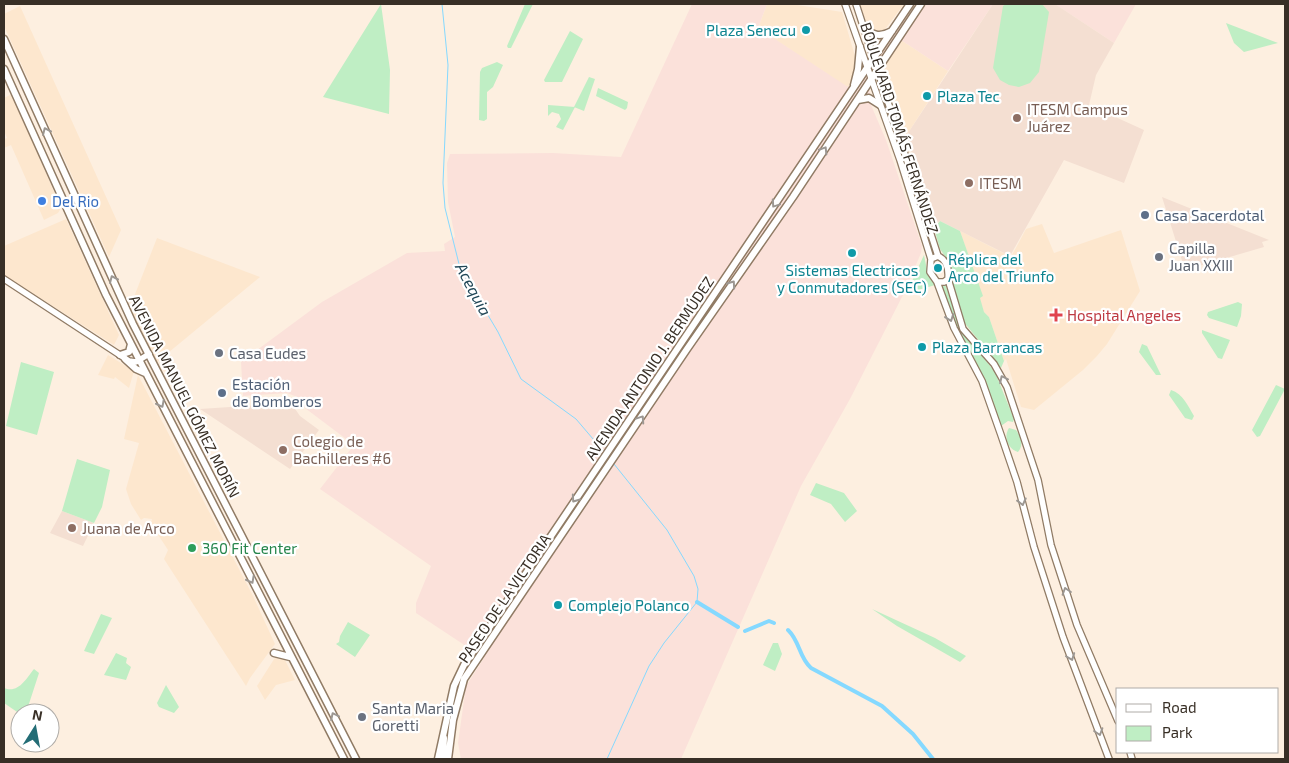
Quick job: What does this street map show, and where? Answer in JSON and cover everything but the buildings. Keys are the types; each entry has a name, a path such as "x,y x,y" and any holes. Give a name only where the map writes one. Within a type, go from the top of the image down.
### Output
{"main road":[{"name":"BOULEVARD TOMÁS FERNÁNDEZ","path":"845,4 897,154 931,260"},
{"name":"BOULEVARD TOMÁS FERNÁNDEZ","path":"856,4 938,256"},
{"name":"AVENIDA ANTONIO J. BERMÚDEZ","path":"438,759 452,691 458,674 910,4"},
{"name":"AVENIDA ANTONIO J. BERMÚDEZ","path":"612,462 921,4"},
{"path":"864,28 876,35 884,36 893,30"},
{"path":"852,91 858,69 858,44 863,43 867,38"},
{"name":"AVENIDA MANUEL GÓMEZ MORÍN","path":"4,39 149,354 355,757"},
{"name":"AVENIDA MANUEL GÓMEZ MORÍN","path":"4,69 130,344 342,756"},
{"path":"856,100 869,98 880,105"},
{"path":"897,154 905,152"},
{"path":"63,198 71,202 76,197"},
{"path":"69,212 75,209 82,211"},
{"path":"746,248 754,254"},
{"path":"1109,759 1057,620 1008,456 980,377 954,328 937,282 930,272 931,260 938,256 944,259 948,266 948,279 963,329 998,369 1007,387 1038,480 1049,538 1078,625 1116,716"},
{"path":"937,282 944,282 948,279"},
{"path":"4,280 122,357 132,362 139,361 149,354"},
{"path":"122,357 129,352 130,344"},
{"path":"122,357 136,369 145,373"},
{"name":"PASEO DE LA VICTORIA","path":"447,759 453,720 464,679 612,462"},
{"path":"212,504 221,506 225,502"},
{"path":"218,516 231,514"},
{"path":"274,653 290,657"},
{"path":"443,735 447,759"},
{"path":"335,743 342,742 345,738"},
{"path":"342,756 346,752 355,757"}],"shaded area":[{"path":"692,4 767,4 758,28 848,87 905,4 993,4 948,71 901,40 869,88 871,105 886,140 922,246 921,253 904,293 850,399 801,486 681,759 461,759 458,743 466,686 484,658 416,613 416,603 431,566 320,489 354,445 305,408 300,398 287,393 243,396 241,362 322,302 407,253 445,251 444,244 455,237 448,202 447,163 450,154 553,153 621,157"},
{"path":"767,4 791,4 842,12 855,56 854,79 848,88 758,28"},
{"path":"860,4 904,4 883,32 874,32 865,20"},
{"name":"ITESM Campus Juárez","path":"993,4 1055,4 1114,43 1096,75 1089,105 1144,130 1124,183 1064,160 1010,256 940,221 936,225 906,136"},
{"path":"1055,4 1136,4 1114,43"},
{"path":"20,6 121,230 109,257 4,26 4,14"},
{"path":"901,40 948,71 906,136 882,67"},
{"path":"12,94 61,208 58,213 44,220 11,145 4,148 4,139 7,138 4,131 4,98"},
{"path":"1162,197 1269,240 1262,242 1264,247 1185,270"},
{"path":"66,219 119,335 114,345 4,275 4,246"},
{"name":"Hospital Angeles","path":"1042,224 1054,253 1121,230 1140,291 1107,344 1097,356 1083,370 1034,410 1021,407 1006,359 1004,361 989,317 984,312 979,298 982,296 960,231 1011,257 1026,229"},
{"path":"157,238 260,277 157,362 130,307"},
{"path":"108,355 134,371 129,388 115,377 114,379 98,375"},
{"path":"138,375 253,596 275,644 246,686 164,559 168,550 151,524 152,519 144,518 141,520 131,504 126,489 139,443 124,439"},
{"name":"Colegio de Bachilleres #6","path":"291,403 300,416 319,430 290,469 200,409"},
{"name":"Juana de Arco","path":"62,511 94,523 83,546 50,533"},
{"path":"276,656 283,656 295,680 276,685 265,700 257,686"}],"green space":[{"path":"381,4 390,70 389,114 323,97"},
{"path":"525,4 533,4 511,48 508,48 507,46"},
{"path":"1006,4 1042,4 1049,12 1039,72 1030,83 1019,87 1009,85 1000,80 993,68 1003,6"},
{"path":"1226,23 1278,43 1244,52 1234,43"},
{"path":"570,31 583,39 562,82 545,82 544,80"},
{"path":"497,62 503,65 493,87 487,92 487,119 484,121 479,120 480,72 482,68"},
{"path":"589,77 595,79 584,111 574,107"},
{"path":"598,88 628,102 627,108 625,110 596,96"},
{"path":"548,105 575,107 563,130 556,127 561,119 559,114 552,112 548,116"},
{"path":"940,221 960,231 983,296 980,298 984,312 989,317 1004,361 1001,368 963,321 951,284 951,265 940,249 934,228"},
{"path":"924,255 928,275 935,285 906,294"},
{"path":"945,284 962,331 995,372 1014,419 1013,422 1008,421 1001,426 956,328 941,285"},
{"path":"1238,302 1242,304 1241,316 1237,327 1209,318 1207,315 1208,312"},
{"path":"1202,330 1230,340 1222,359 1218,358"},
{"path":"1142,344 1147,346 1161,375 1156,375 1139,352"},
{"path":"21,362 54,372 37,435 6,426"},
{"path":"1276,385 1285,389 1260,436 1257,437 1252,430"},
{"path":"1171,390 1179,394 1185,401 1194,416 1192,420 1185,418 1169,395"},
{"path":"1009,428 1016,430 1020,438 1021,447 1018,452 1007,442 1006,435"},
{"path":"77,459 110,470 102,507 94,523 62,511"},
{"path":"816,483 844,493 857,511 845,522 831,504 810,495"},
{"path":"872,609 935,638 966,656 960,662 897,626"},
{"path":"101,614 112,618 94,654 84,651"},
{"path":"348,622 370,635 355,657 336,644 339,642 340,636"},
{"path":"773,643 778,643 782,654 775,671 763,665"},
{"path":"116,653 127,658 126,663 131,667 126,680 104,675"},
{"path":"34,669 39,673 29,703 10,703 10,707 4,703 4,688 13,689 25,681"},
{"path":"166,685 179,707 174,713 159,707 157,703"}],"waterway":[{"name":"Acequia","path":"442,4 448,65 443,183 445,208 460,268 498,332 521,379 576,419 605,453"},
{"path":"607,759 649,666 664,643 697,602 698,589 694,576 667,530 614,464"},
{"path":"697,602 738,627"},
{"path":"745,631 769,621 774,623"},
{"path":"788,630 811,668 882,706 913,734 933,759"}],"place":[{"name":"Plaza Senecu","path":"806,30"},
{"name":"Plaza Tec","path":"927,96"},
{"name":"ITESM Campus Juárez","path":"1017,118"},
{"name":"ITESM","path":"969,183"},
{"name":"Del Rio","path":"42,201"},
{"name":"Casa Sacerdotal","path":"1145,215"},
{"name":"Sistemas Electricos y Conmutadores (SEC)","path":"852,253"},
{"name":"Capilla Juan XXIII","path":"1159,257"},
{"name":"Réplica del Arco del Triunfo","path":"938,268"},
{"name":"Hospital Angeles","path":"1056,315"},
{"name":"Plaza Barrancas","path":"922,347"},
{"name":"Casa Eudes","path":"219,353"},
{"name":"Estación de Bomberos","path":"222,393"},
{"name":"Colegio de Bachilleres #6","path":"283,450"},
{"name":"Juana de Arco","path":"72,528"},
{"name":"360 Fit Center","path":"192,548"},
{"name":"Complejo Polanco","path":"558,605"},
{"name":"Santa Maria Goretti","path":"362,717"}]}
